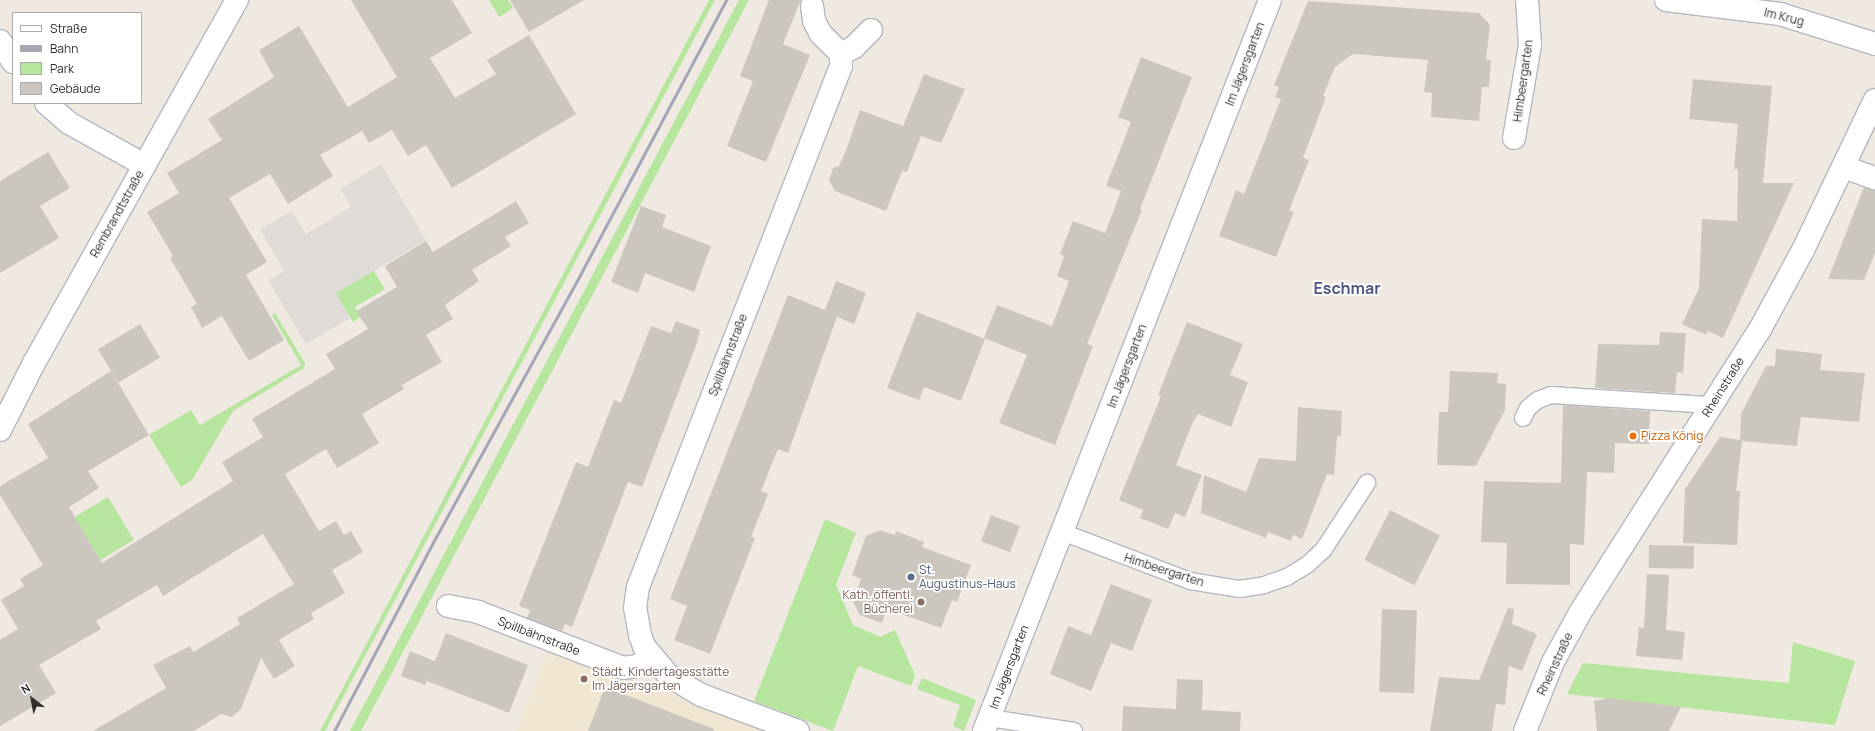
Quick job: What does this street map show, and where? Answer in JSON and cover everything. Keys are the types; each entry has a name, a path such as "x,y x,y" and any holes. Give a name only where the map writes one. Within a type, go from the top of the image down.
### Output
{"street":[{"name":"Rembrandtstraße","path":"0,430 34,363 237,0"},
{"name":"Im Jägersgarten","path":"987,724 1270,0"},
{"name":"Himbeergarten","path":"1514,138 1530,45 1527,0"},
{"name":"Im Krug","path":"1666,0 1780,14 1875,44"},
{"path":"812,6 814,22 821,34 841,54 854,47 871,30"},
{"path":"0,41 12,60"},
{"name":"Spillbähnstraße","path":"798,731 683,686 669,676 650,656 640,635 635,608 638,587 841,66 841,54"},
{"name":"Rheinstraße","path":"1525,731 1565,639 1759,331 1844,167 1875,100"},
{"path":"47,104 69,123 144,165"},
{"path":"1844,167 1875,178"},
{"name":"Spillbähnstraße","path":"448,606 478,612 623,668 638,666 650,656"}],"lane":[{"path":"1523,418 1528,408 1538,400 1551,395 1712,405"},
{"name":"Himbeergarten","path":"1062,532 1190,581 1240,589 1258,586 1287,577 1307,565 1324,549 1367,483"},
{"path":"987,724 1074,731"}],"shaded area":[{"path":"381,164 426,240 336,293 350,318 306,344 268,280 284,271 260,229 292,211 306,234 351,207 340,189"},
{"name":"Städt. Kindertagesstätte Im Jägersgarten","path":"549,647 713,711 765,731 516,731"}],"green space":[{"path":"489,0 508,0 513,8 499,17"},
{"path":"709,0 715,0 325,731 320,731"},
{"path":"739,0 749,0 361,731 350,731"},
{"path":"373,270 385,289 355,307 360,317 353,322 335,293"},
{"path":"275,313 305,363 304,368 233,411 192,480 181,487 149,435 191,410 200,425 301,365 272,315"},
{"path":"108,497 134,540 100,560 75,517"},
{"path":"825,519 856,533 836,585 853,625 880,637 895,630 915,675 911,686 858,666 833,731 754,701"},
{"path":"1793,642 1855,661 1835,725 1567,694 1583,663 1789,683"},
{"path":"922,678 976,700 964,731 953,726 960,705 917,689"}],"building":[{"path":"351,0 452,0 472,33 430,58 455,98 496,74 487,60 529,35 576,114 452,188 426,145 408,156 392,130 369,143 362,131 320,155 333,176 288,204 270,174 229,198 267,262 246,275 284,340 249,361 222,316 202,328 191,307 197,304 170,258 173,256 147,212 179,193 167,173 222,140 208,119 274,77 259,50 299,26 348,107 397,77"},
{"path":"510,0 584,0 529,32"},
{"path":"769,0 801,0 783,44 810,55 766,162 727,146 753,81 740,76"},
{"path":"1308,1 1479,13 1490,25 1486,60 1491,60 1489,87 1482,87 1479,121 1431,117 1432,93 1424,92 1428,60 1353,54 1335,67 1323,96 1326,97 1303,158 1309,160 1289,211 1294,212 1276,257 1219,236 1236,190 1244,194 1281,99 1275,97 1279,87 1274,85"},
{"path":"1141,57 1192,77 1140,209 1142,210 1087,344 1093,346 1055,445 999,423 1027,355 984,338 997,305 1052,326 1069,281 1057,276 1064,256 1060,254 1073,221 1105,233 1121,191 1106,186 1131,122 1118,117"},
{"path":"924,74 965,89 941,143 921,136 907,172 902,171 886,211 835,191 829,180 833,168 839,166 847,148 860,110 903,126"},
{"path":"1693,79 1772,86 1763,183 1794,183 1723,338 1708,331 1706,335 1682,324 1699,288 1702,219 1737,221 1738,169 1734,169 1738,124 1689,119"},
{"path":"48,152 70,188 40,206 59,238 0,273 0,181"},
{"path":"1864,187 1875,190 1875,253 1864,280 1828,279"},
{"path":"516,201 529,223 505,237 511,246 472,270 479,281 445,305 453,319 426,335 442,362 402,385 404,389 362,414 379,443 337,468 326,449 285,474 319,531 336,521 344,535 351,531 363,552 332,570 345,593 311,613 314,619 279,640 295,666 274,679 261,658 241,709 232,717 221,714 194,731 93,731 166,688 153,665 190,646 193,652 240,624 237,618 294,584 263,534 163,596 157,585 96,621 101,629 39,665 56,693 0,726 0,640 18,629 1,600 24,586 20,579 43,565 0,495 0,486 48,458 28,424 111,371 149,435 88,471 99,488 69,507 102,563 233,481 222,462 263,437 252,419 335,369 326,354 368,329 356,311 397,287 385,266 426,241 433,252"},
{"path":"641,206 666,215 662,227 711,246 694,292 645,273 638,293 611,282"},
{"path":"836,281 866,293 854,324 837,317 788,453 778,449 761,491 768,494 751,537 755,538 710,654 674,640 687,606 670,599 788,295 825,310"},
{"path":"917,312 985,339 961,401 924,387 919,400 887,388"},
{"path":"676,321 700,330 697,343 642,487 628,482 572,627 565,624 562,631 527,618 530,610 519,606 576,462 588,467 614,400 621,403 651,326 671,333"},
{"path":"1187,322 1243,344 1230,375 1248,382 1231,427 1198,414 1192,424 1176,465 1202,475 1185,517 1175,513 1168,529 1140,518 1143,510 1119,500 1161,396 1158,395"},
{"path":"140,324 160,357 118,383 98,349"},
{"path":"1660,332 1686,333 1683,373 1677,372 1675,393 1595,388 1598,344 1659,345"},
{"path":"1776,349 1822,354 1820,370 1865,373 1859,422 1801,417 1797,446 1742,441 1736,491 1740,491 1737,545 1683,543 1685,489 1720,437 1740,440 1741,414 1766,366 1775,366"},
{"path":"1450,371 1498,373 1497,383 1506,384 1505,410 1476,466 1437,465 1439,412 1448,412"},
{"path":"1563,405 1650,411 1649,444 1615,443 1614,473 1587,472 1584,545 1570,544 1570,585 1506,584 1507,543 1481,542 1484,481 1561,483"},
{"path":"1298,407 1342,411 1341,436 1337,437 1334,475 1327,474 1302,539 1293,535 1291,541 1268,532 1266,538 1201,513 1204,475 1246,492 1259,458 1296,461"},
{"path":"1390,510 1440,535 1414,585 1365,560"},
{"path":"991,515 1020,526 1010,552 981,541"},
{"name":"St. Augustinus-Haus","path":"880,530 895,535 896,531 924,542 922,547 971,565 957,602 952,600 941,628 887,609 882,623 860,615 853,602 861,579 852,575 866,536"},
{"path":"1649,545 1694,546 1694,569 1649,568"},
{"path":"1647,574 1669,575 1666,630 1685,632 1682,660 1636,656 1639,627 1644,628"},
{"path":"1111,584 1152,600 1132,651 1111,643 1091,691 1050,674 1068,626 1091,635"},
{"path":"1508,608 1514,609 1512,624 1537,634 1522,671 1509,666 1505,705 1496,704 1492,731 1430,731 1439,677 1479,680"},
{"path":"1382,609 1417,610 1414,693 1379,692"},
{"path":"446,633 528,665 509,713 427,681 431,670 425,685 401,676 410,651 435,661"},
{"path":"1177,679 1203,680 1202,710 1241,712 1240,731 1122,731 1123,706 1176,709"},
{"path":"605,687 714,729 714,731 588,731"},
{"path":"1609,698 1681,707 1669,731 1597,731 1594,701"}],"railway":[{"path":"334,731 436,537 581,273 726,0"}],"place":[{"name":"Pizza König","path":"1633,436"},
{"name":"St. Augustinus-Haus","path":"911,577"},
{"name":"Kath. öffentl. Bücherei","path":"921,602"},
{"name":"Städt. Kindertagesstätte Im Jägersgarten","path":"584,679"}],"district":[{"name":"Eschmar","path":"1347,288"}]}
